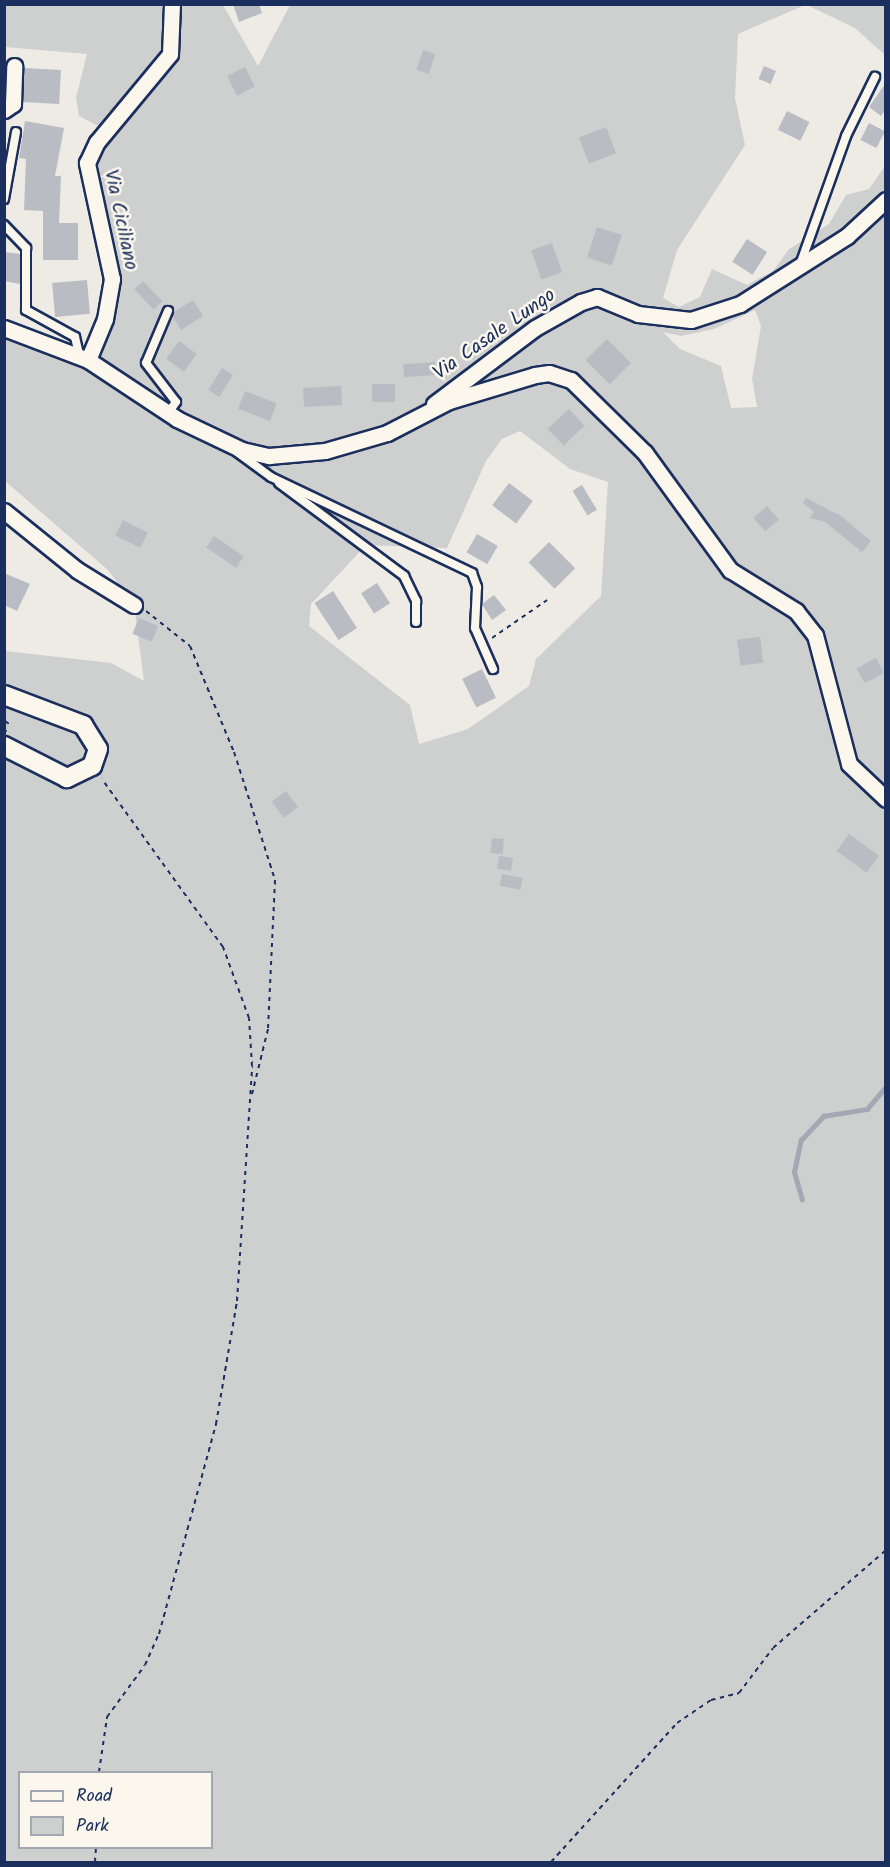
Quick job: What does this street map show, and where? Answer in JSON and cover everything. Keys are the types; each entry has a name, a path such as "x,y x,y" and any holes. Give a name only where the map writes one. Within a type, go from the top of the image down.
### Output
{"street":[{"name":"Via Ciciliano","path":"84,358 105,319 112,279 87,163 97,142 170,54 172,4"},
{"path":"4,110 13,104 14,66"},
{"name":"Via Casale Lungo","path":"418,417 535,328 581,302 597,297 638,314 691,320 740,304 797,271 885,200"},
{"path":"4,328 84,358 168,413 219,439 269,456 325,451 418,417 449,401 535,375 571,380 645,453 730,570 796,611 815,635 849,764 885,799"},
{"path":"4,511 77,570 134,605"},
{"path":"4,695 91,731 98,749 92,766 67,778 4,746"}],"lane":[{"path":"797,271 846,136 874,78"},
{"path":"4,199 16,132"},
{"path":"4,225 26,248 26,310 75,337 84,358"},
{"path":"168,311 146,363 176,402 168,413"},
{"path":"219,439 404,576 416,601 416,622"},
{"path":"271,477 472,573 477,587 475,628 493,669"}],"path":[{"path":"483,645 547,600"},
{"path":"134,605 157,616 190,646 234,752 275,880 268,1029 251,1100"},
{"path":"5,722 12,726"},
{"path":"92,766 143,842 212,927 240,981 249,1018 251,1100 237,1301 216,1424 159,1634 145,1665 107,1717 99,1771"},
{"path":"551,1863 676,1723 711,1701 739,1693 773,1648 885,1550"}],"green space":[{"path":"5,5 223,5 258,66 290,5 805,5 738,34 735,98 745,145 677,250 663,298 679,307 700,297 712,269 747,285 773,271 789,249 829,224 846,195 869,189 885,166 885,1862 5,1862 5,651 111,663 144,681 134,605 108,570 5,481 5,328 88,360 101,350 119,271 94,160 112,133 79,116 76,98 87,54 5,47","holes":["755,310 761,326 752,379 757,407 731,408 721,366 680,349 663,332 681,336 714,329","520,431 570,469 608,482 601,596 536,659 529,686 468,729 419,744 410,705 309,626 311,604 366,545 447,548 486,461 502,439"]},
{"path":"807,5 885,5 885,55 855,28"}],"building":[{"path":"233,4 259,4 262,13 239,22"},
{"path":"423,50 435,54 429,74 417,70"},
{"path":"764,66 776,71 770,84 759,79"},
{"path":"245,67 255,87 237,96 227,76"},
{"path":"24,68 61,70 59,104 22,102"},
{"path":"885,84 885,110 881,116 869,107"},
{"path":"787,111 809,122 800,141 778,130"},
{"path":"25,121 64,128 55,176 61,176 59,223 78,223 78,260 43,260 43,211 24,210 26,159 19,158"},
{"path":"869,123 885,131 876,148 860,140"},
{"path":"606,127 616,153 589,164 579,137"},
{"path":"597,227 622,235 612,265 587,257"},
{"path":"747,239 767,252 752,275 732,262"},
{"path":"552,243 562,272 541,279 531,250"},
{"path":"4,252 20,254 20,284 4,281"},
{"path":"87,280 90,314 55,317 52,283"},
{"path":"143,281 162,301 154,309 134,289"},
{"path":"193,300 203,316 181,330 171,314"},
{"path":"607,339 631,363 610,384 586,360"},
{"path":"179,341 197,354 184,372 166,359"},
{"path":"435,362 436,375 404,377 403,364"},
{"path":"222,368 233,375 219,397 208,390"},
{"path":"372,384 395,384 395,402 372,402"},
{"path":"341,386 342,405 304,407 303,388"},
{"path":"245,391 277,403 270,421 238,409"},
{"path":"569,409 585,426 563,446 548,429"},
{"path":"509,483 533,501 516,523 492,505"},
{"path":"582,485 597,510 588,516 573,491"},
{"path":"806,498 841,516 871,541 862,552 825,522 810,518 814,512 803,503"},
{"path":"767,506 779,520 765,531 753,518"},
{"path":"123,520 148,533 140,548 115,535"},
{"path":"477,534 498,546 487,564 466,552"},
{"path":"214,536 244,556 236,568 206,548"},
{"path":"549,542 575,568 555,589 528,563"},
{"path":"4,573 30,584 17,611 4,605"},
{"path":"377,583 390,603 374,613 361,593"},
{"path":"333,591 357,628 339,640 315,603"},
{"path":"494,595 506,610 492,620 482,604"},
{"path":"139,618 158,626 152,642 132,634"},
{"path":"760,637 763,663 740,666 737,640"},
{"path":"876,658 884,673 865,683 857,668"},
{"path":"482,669 496,698 476,707 462,679"},
{"path":"286,791 298,807 284,818 272,802"},
{"path":"849,834 879,856 867,873 837,851"},
{"path":"492,838 504,839 503,854 491,853"},
{"path":"499,856 513,858 511,871 497,869"},
{"path":"502,874 523,878 520,890 500,886"}],"waterway":[{"path":"802,1200 794,1172 801,1140 823,1116 867,1109 886,1086"}]}
